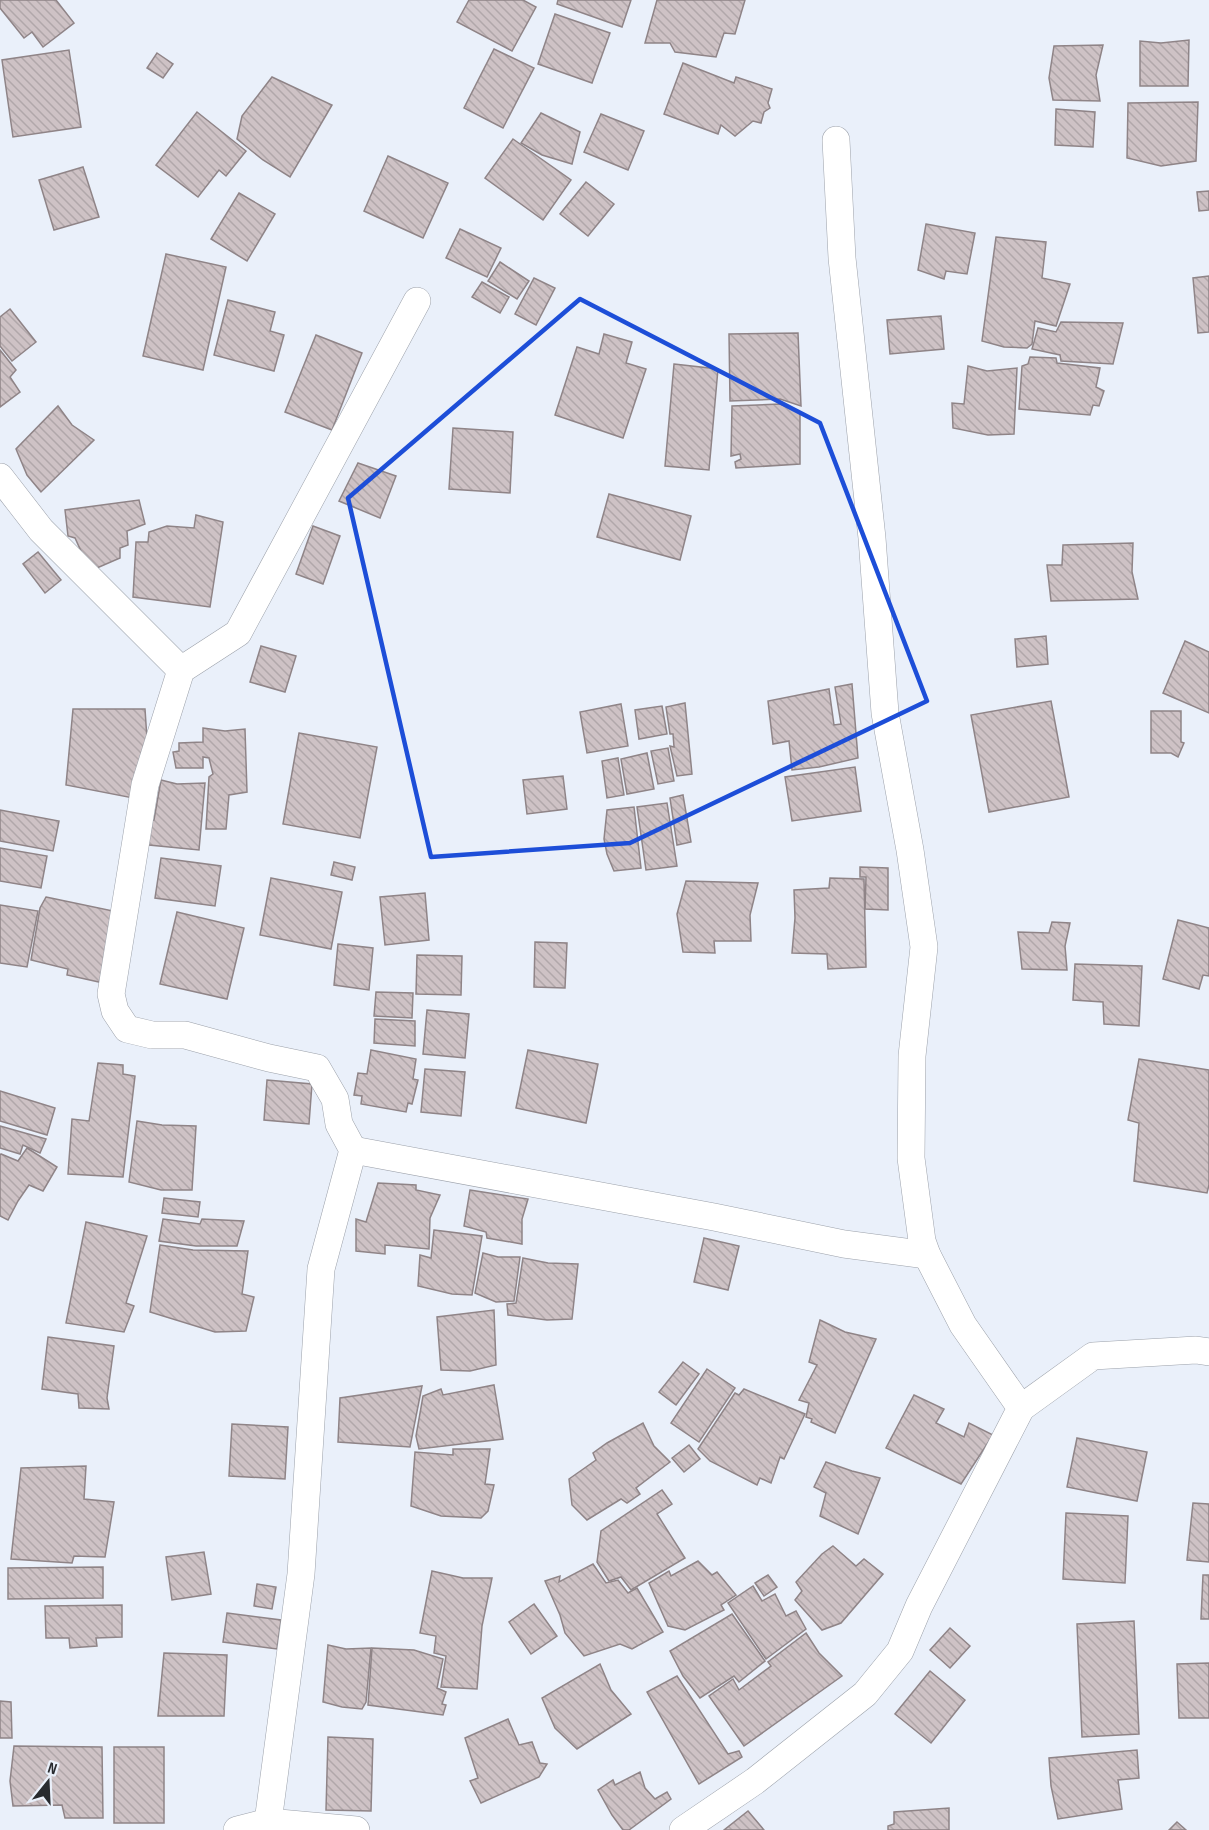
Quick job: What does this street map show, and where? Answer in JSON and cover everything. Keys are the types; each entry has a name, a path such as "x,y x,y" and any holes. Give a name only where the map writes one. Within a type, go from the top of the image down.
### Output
{"street":[{"path":"836,140 842,258 872,538 885,713 908,839 924,947 912,1056 912,1158 922,1241 963,1325 1021,1408"},
{"path":"268,1822 302,1574 321,1269 353,1150 339,1124 335,1099 317,1068 269,1058 185,1035 152,1035 127,1029 115,1011 111,994 145,785 181,670 238,633 417,301"},
{"path":"0,477 41,530 181,670"},
{"path":"353,1150 714,1217 844,1244 927,1255"},
{"path":"683,1830 755,1781 865,1694 900,1651 920,1606 1021,1408 1093,1356 1196,1350 1209,1352"},
{"path":"237,1830 268,1822 356,1830"}],"highlighted area":[{"path":"580,299 820,423 927,701 630,843 431,857 348,498"}],"building":[{"path":"0,0 56,0 74,23 43,47 32,32 24,38 0,8"},
{"path":"469,0 523,0 536,7 512,51 457,22"},
{"path":"558,0 631,0 622,27 557,4"},
{"path":"657,0 745,0 735,34 724,33 716,57 675,52 670,43 645,43"},
{"path":"555,14 610,33 592,83 538,64"},
{"path":"1189,40 1188,86 1140,86 1140,41 1161,43"},
{"path":"1103,45 1096,75 1100,101 1053,100 1049,78 1054,46"},
{"path":"494,49 534,68 503,128 464,108"},
{"path":"69,50 81,127 13,137 2,60"},
{"path":"157,53 173,64 163,78 147,68"},
{"path":"683,63 734,83 736,77 772,89 768,103 770,108 764,112 761,123 753,121 735,136 721,125 718,134 664,114"},
{"path":"272,77 332,105 290,177 263,160 237,139 242,116"},
{"path":"1198,102 1196,161 1161,166 1127,158 1128,103"},
{"path":"1056,109 1095,112 1093,147 1055,145"},
{"path":"197,112 246,151 226,176 219,170 198,197 156,165"},
{"path":"541,113 580,132 572,164 542,155 521,143"},
{"path":"601,114 644,131 628,170 584,152"},
{"path":"513,139 571,180 543,220 485,178"},
{"path":"388,156 448,183 423,238 364,211"},
{"path":"83,167 99,217 54,230 39,180"},
{"path":"586,182 614,204 588,236 560,214"},
{"path":"1209,191 1209,210 1199,211 1197,192"},
{"path":"239,193 275,214 247,261 211,239"},
{"path":"926,224 975,233 967,274 946,271 944,279 918,270"},
{"path":"460,229 501,248 487,277 446,258"},
{"path":"996,237 1046,242 1042,278 1070,284 1056,326 1035,321 1032,344 1027,348 1004,347 982,341"},
{"path":"166,254 226,267 203,370 143,356"},
{"path":"500,262 529,281 517,299 488,281"},
{"path":"1209,276 1209,332 1198,333 1193,278"},
{"path":"534,278 555,288 536,325 515,314"},
{"path":"482,282 509,297 500,313 472,297"},
{"path":"228,300 275,312 270,331 284,335 274,371 214,355"},
{"path":"10,309 36,342 12,361 0,346 0,317"},
{"path":"941,316 944,349 890,354 887,320"},
{"path":"1061,322 1123,323 1113,364 1061,361 1060,355 1032,349 1038,328 1056,332"},
{"path":"798,333 801,406 780,399 730,401 729,334"},
{"path":"604,334 632,342 626,363 646,369 623,438 555,415 577,347 599,354"},
{"path":"316,335 362,353 332,430 285,412"},
{"path":"0,350 16,370 10,377 20,392 0,407"},
{"path":"1030,357 1056,358 1057,363 1100,368 1096,387 1104,391 1099,406 1093,405 1090,415 1019,409 1022,366 1028,364"},
{"path":"674,364 718,369 709,470 665,466"},
{"path":"968,366 987,371 1017,368 1014,434 988,435 953,428 952,403 964,404"},
{"path":"780,404 800,412 800,464 736,468 735,462 741,459 740,454 731,456 732,406"},
{"path":"58,406 72,425 94,440 41,492 27,475 16,449"},
{"path":"453,428 513,432 510,493 449,489"},
{"path":"358,463 396,476 380,518 339,501"},
{"path":"609,494 691,516 680,560 597,537"},
{"path":"139,500 145,524 127,531 128,545 120,548 120,558 90,571 75,538 68,536 65,510"},
{"path":"196,515 223,522 210,607 133,597 136,542 148,542 149,532 167,526 194,528"},
{"path":"313,526 340,536 323,584 296,574"},
{"path":"1133,543 1132,572 1138,599 1051,601 1047,565 1062,565 1063,545"},
{"path":"38,552 61,580 45,593 23,564"},
{"path":"1046,636 1048,664 1017,667 1015,639"},
{"path":"1185,641 1209,652 1209,713 1163,693"},
{"path":"261,646 296,656 285,692 250,682"},
{"path":"852,684 858,758 819,767 792,770 789,741 773,744 768,701 829,689 834,725 841,724 835,687"},
{"path":"1051,701 1069,797 989,812 971,715"},
{"path":"685,703 692,774 677,776 670,746 674,747 673,734 670,734 666,707"},
{"path":"621,704 628,746 587,753 580,712"},
{"path":"662,706 667,734 639,739 635,710"},
{"path":"73,709 145,709 147,739 133,798 66,785"},
{"path":"1151,711 1181,711 1181,742 1184,743 1178,757 1171,753 1151,753"},
{"path":"203,728 225,731 245,729 247,792 229,795 226,829 206,829 209,777 213,774 209,758 203,757 203,768 176,768 173,752 179,751 179,743 203,742"},
{"path":"299,733 377,747 360,838 283,824"},
{"path":"668,748 674,781 658,784 651,751"},
{"path":"647,753 654,789 627,794 621,759"},
{"path":"618,758 624,795 607,798 602,761"},
{"path":"855,767 861,811 792,821 785,777"},
{"path":"563,776 567,809 527,814 523,780"},
{"path":"161,780 177,784 205,783 199,850 139,844 144,823 154,820"},
{"path":"683,795 691,842 677,845 670,798"},
{"path":"667,803 677,866 646,870 637,807"},
{"path":"634,807 641,868 614,871 604,839 607,810"},
{"path":"0,810 59,821 53,851 0,841"},
{"path":"0,848 47,856 41,888 0,881"},
{"path":"161,858 221,866 215,906 155,898"},
{"path":"334,862 355,867 352,880 331,875"},
{"path":"860,867 888,868 888,910 865,909 866,877 860,877"},
{"path":"271,878 342,892 331,949 260,935"},
{"path":"830,878 864,879 866,967 828,969 827,954 792,953 795,918 794,890 829,888"},
{"path":"686,881 758,883 750,915 751,941 714,941 715,953 683,952 677,914"},
{"path":"425,893 429,940 385,945 380,897"},
{"path":"46,897 118,912 108,984 67,975 68,969 31,960 40,908"},
{"path":"0,905 38,911 27,967 0,963"},
{"path":"177,912 244,928 227,999 160,984"},
{"path":"1178,920 1209,928 1209,976 1203,975 1199,989 1163,979"},
{"path":"1052,922 1070,923 1065,946 1067,970 1022,969 1018,932 1049,933"},
{"path":"535,942 567,943 565,988 534,987"},
{"path":"338,944 373,948 369,990 334,985"},
{"path":"417,955 462,956 461,995 416,994"},
{"path":"1075,964 1142,966 1139,1026 1104,1024 1103,1002 1073,1000"},
{"path":"376,992 413,993 412,1018 374,1016"},
{"path":"427,1010 469,1014 465,1058 423,1054"},
{"path":"375,1019 415,1021 415,1046 374,1043"},
{"path":"371,1050 416,1059 413,1079 418,1080 412,1104 408,1103 406,1112 361,1104 362,1096 354,1095 358,1073 367,1074"},
{"path":"528,1050 598,1064 586,1123 516,1108"},
{"path":"1139,1059 1209,1070 1209,1185 1207,1193 1134,1181 1139,1123 1128,1120"},
{"path":"98,1063 123,1065 123,1074 135,1076 123,1177 68,1174 72,1119 89,1121"},
{"path":"425,1069 465,1072 461,1116 421,1112"},
{"path":"267,1080 312,1084 309,1124 264,1120"},
{"path":"0,1091 55,1108 47,1135 0,1121"},
{"path":"137,1121 162,1125 196,1126 192,1190 161,1190 129,1182"},
{"path":"0,1126 46,1139 40,1153 23,1145 20,1154 0,1148"},
{"path":"27,1148 57,1167 43,1191 29,1185 8,1220 0,1216 0,1155 18,1161"},
{"path":"378,1183 416,1185 416,1190 440,1195 430,1218 429,1249 385,1245 385,1254 356,1251 356,1219 366,1222"},
{"path":"470,1190 528,1199 522,1219 522,1244 487,1238 486,1232 464,1226"},
{"path":"164,1198 200,1202 198,1217 162,1213"},
{"path":"163,1219 200,1224 202,1219 244,1221 237,1246 196,1246 159,1241"},
{"path":"86,1222 147,1236 126,1303 134,1306 124,1332 66,1323"},
{"path":"434,1230 482,1236 472,1295 452,1294 418,1286 420,1255 431,1258"},
{"path":"704,1238 739,1246 728,1290 694,1282"},
{"path":"160,1245 193,1250 248,1251 242,1294 254,1297 246,1331 215,1332 150,1312"},
{"path":"483,1253 498,1257 520,1257 514,1301 496,1302 475,1293"},
{"path":"523,1258 548,1263 578,1264 572,1319 547,1320 508,1315 507,1304 516,1303"},
{"path":"494,1310 496,1365 470,1371 441,1370 437,1317"},
{"path":"820,1320 845,1332 876,1339 835,1433 811,1422 812,1419 806,1417 809,1403 799,1400 817,1365 809,1362"},
{"path":"48,1337 114,1346 107,1398 109,1409 79,1408 78,1394 42,1389"},
{"path":"683,1362 699,1374 676,1405 659,1392"},
{"path":"707,1369 735,1388 699,1442 671,1423"},
{"path":"494,1385 503,1439 419,1449 416,1436 423,1396 441,1389 443,1395"},
{"path":"422,1386 410,1447 338,1442 340,1398"},
{"path":"744,1389 805,1414 784,1459 780,1457 771,1483 760,1478 757,1485 710,1461 698,1449 735,1393 739,1395"},
{"path":"914,1395 944,1409 936,1423 964,1437 969,1423 993,1435 961,1484 886,1448"},
{"path":"643,1423 654,1446 670,1462 636,1488 640,1494 627,1503 621,1499 587,1520 572,1505 569,1479 596,1460 593,1453"},
{"path":"232,1424 288,1427 285,1479 229,1476"},
{"path":"1077,1438 1147,1452 1137,1501 1067,1487"},
{"path":"689,1445 700,1459 684,1472 672,1458"},
{"path":"453,1449 490,1449 485,1484 494,1485 488,1511 481,1518 441,1516 411,1506 415,1452 453,1455"},
{"path":"826,1462 880,1478 858,1534 820,1516 826,1493 814,1487"},
{"path":"86,1466 84,1499 114,1502 105,1557 74,1556 72,1563 11,1559 21,1468"},
{"path":"662,1490 672,1504 657,1514 685,1558 631,1590 621,1577 609,1581 597,1562 601,1531"},
{"path":"1193,1503 1209,1504 1209,1562 1187,1560"},
{"path":"1066,1513 1128,1516 1125,1583 1063,1579"},
{"path":"833,1546 856,1566 864,1559 883,1574 841,1623 822,1630 795,1600 802,1591 796,1582 822,1554"},
{"path":"204,1552 211,1594 172,1600 166,1557"},
{"path":"698,1561 712,1575 717,1572 736,1595 721,1605 724,1610 685,1630 668,1626 649,1583 669,1571 671,1576"},
{"path":"593,1564 606,1583 618,1580 628,1593 637,1588 663,1632 632,1649 620,1644 584,1656 565,1633 545,1581 560,1576 559,1582"},
{"path":"103,1567 103,1598 8,1599 8,1568"},
{"path":"432,1571 463,1578 492,1578 482,1626 477,1689 441,1687 446,1656 434,1653 436,1636 420,1633"},
{"path":"768,1575 777,1587 764,1596 755,1583"},
{"path":"1203,1575 1209,1575 1209,1619 1201,1619"},
{"path":"257,1584 276,1587 272,1609 254,1606"},
{"path":"753,1586 762,1601 775,1594 786,1616 796,1611 806,1629 766,1659 728,1603"},
{"path":"534,1604 557,1636 531,1654 509,1622"},
{"path":"122,1605 122,1637 96,1638 97,1646 70,1648 69,1638 46,1638 45,1606"},
{"path":"227,1613 281,1620 277,1649 223,1642"},
{"path":"732,1614 765,1661 739,1682 734,1676 700,1698 683,1676 670,1651"},
{"path":"1134,1621 1139,1734 1082,1737 1077,1624"},
{"path":"950,1628 970,1646 950,1668 930,1650"},
{"path":"806,1633 819,1653 842,1676 744,1746 709,1696 733,1679 739,1690 771,1666 768,1662"},
{"path":"328,1645 346,1649 371,1648 366,1702 362,1709 323,1702"},
{"path":"372,1648 414,1650 443,1659 437,1688 446,1692 442,1704 446,1705 443,1715 368,1705"},
{"path":"164,1653 227,1655 224,1716 158,1716"},
{"path":"1209,1663 1209,1718 1179,1718 1177,1664"},
{"path":"600,1664 611,1690 631,1714 577,1749 555,1728 542,1698"},
{"path":"930,1671 965,1700 931,1743 895,1714"},
{"path":"677,1676 728,1754 739,1751 742,1757 699,1784 647,1692"},
{"path":"0,1701 11,1702 12,1738 0,1738"},
{"path":"508,1719 519,1745 532,1742 540,1763 547,1764 539,1777 481,1803 470,1781 478,1778 465,1738"},
{"path":"328,1737 373,1739 371,1811 326,1810"},
{"path":"14,1746 102,1747 103,1818 65,1818 62,1805 13,1806 10,1781"},
{"path":"114,1747 164,1747 164,1823 114,1823"},
{"path":"1137,1750 1139,1778 1118,1780 1122,1809 1058,1819 1051,1786 1049,1758"},
{"path":"640,1772 645,1788 655,1799 667,1792 671,1799 629,1830 623,1830 598,1790 613,1780 615,1785"},
{"path":"949,1808 949,1830 888,1830 888,1826 894,1824 894,1812"},
{"path":"748,1811 764,1830 724,1830"},
{"path":"1177,1822 1186,1830 1169,1830"}]}
